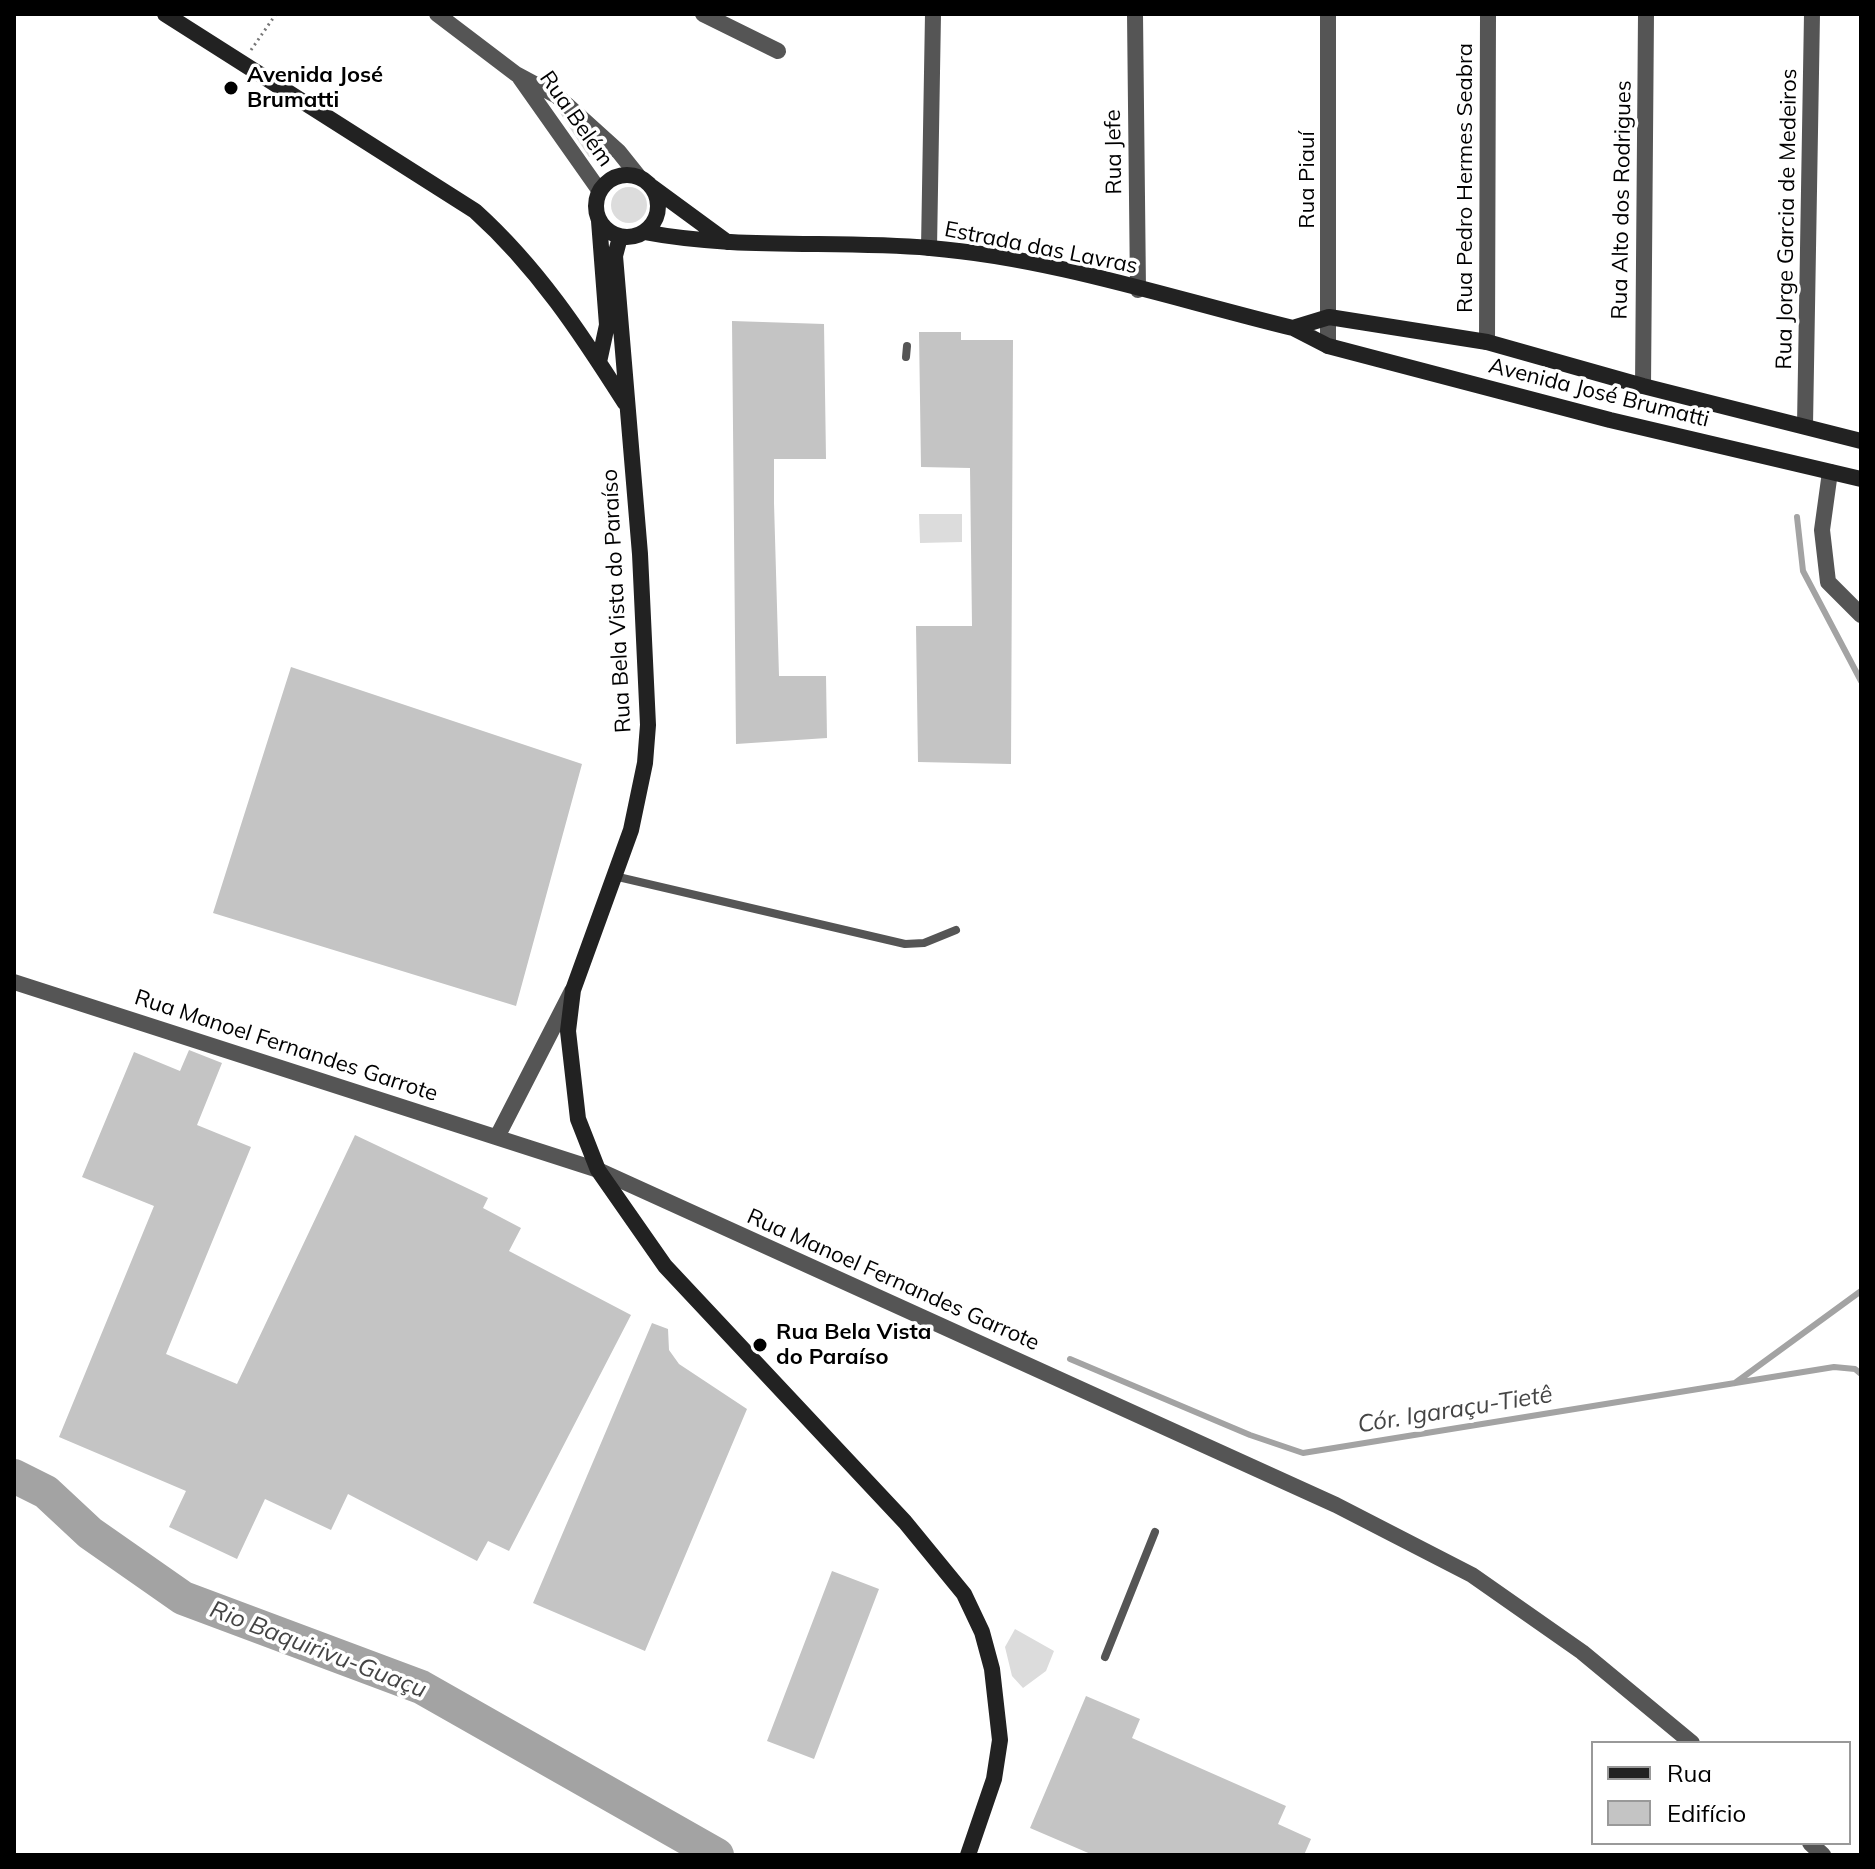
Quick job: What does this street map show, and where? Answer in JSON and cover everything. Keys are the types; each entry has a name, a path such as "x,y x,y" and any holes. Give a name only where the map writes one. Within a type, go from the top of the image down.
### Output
{"main road":[{"path":"165,14 475,211 544,281 626,404"},
{"path":"599,362 607,325 599,221 595,211 599,190 616,176 645,182 728,243"},
{"path":"599,221 608,232 620,237 644,232 656,216 656,196 645,182"},
{"name":"Estrada das Lavras","path":"644,232 728,243 929,248 1049,268 1293,328 1328,346"},
{"name":"Rua Bela Vista do Paraíso","path":"620,237 615,256 640,554 648,725 645,763 631,830 573,990 568,1031 578,1119 598,1170 665,1266 905,1522 964,1594 982,1632 992,1669 1000,1740 994,1779 968,1855"},
{"path":"1293,328 1329,317"},
{"name":"Avenida José Brumatti","path":"1329,317 1487,342 1643,386 1861,441"},
{"name":"Avenida José Brumatti","path":"1328,346 1610,420 1861,479"}],"street":[{"name":"Rua Belém","path":"437,14 516,74 557,96 619,152 645,182"},
{"path":"703,14 778,51"},
{"path":"929,248 933,14"},
{"name":"Rua Jefe","path":"1135,14 1138,290"},
{"name":"Rua Piauí","path":"1328,14 1328,346"},
{"name":"Rua Pedro Hermes Seabra","path":"1487,342 1488,14"},
{"name":"Rua Alto dos Rodrigues","path":"1643,386 1646,14"},
{"name":"Rua Jorge Garcia de Medeiros","path":"1805,425 1812,14"},
{"name":"Rua Belém","path":"516,74 599,190"},
{"path":"1830,472 1822,530 1823,560 1828,582 1861,615"},
{"name":"Rua Manoel Fernandes Garrote","path":"14,982 598,1170 1336,1505 1472,1575 1582,1652 1690,1741"},
{"path":"497,1137 573,990"}],"lane":[{"path":"906,357 907,346"},
{"path":"613,876 905,944 924,943 956,930"},
{"path":"1105,1657 1155,1532"}],"path":[{"path":"242,62 276,14"}],"shaded area":[{"path":"560,113 609,144 589,157"},
{"path":"629,187 642,192 647,205 642,218 629,223 616,218 611,205 616,192"},
{"path":"919,514 962,514 962,542 920,543"},
{"path":"1015,1629 1054,1651 1046,1671 1023,1688 1012,1676 1005,1647"}],"building":[{"path":"732,321 824,324 826,459 774,459 774,503 779,676 826,676 827,738 736,744"},
{"path":"919,332 961,332 961,340 1013,340 1011,764 918,762 916,626 972,626 970,468 921,467"},
{"path":"291,667 582,764 516,1006 213,913"},
{"path":"189,1050 222,1063 197,1125 251,1147 166,1354 237,1384 355,1135 488,1198 483,1208 521,1228 509,1251 631,1315 509,1551 488,1541 477,1561 348,1494 331,1530 265,1499 237,1559 169,1527 186,1491 59,1437 154,1206 82,1177 134,1052 180,1071"},
{"path":"652,1323 668,1329 669,1350 679,1364 747,1409 645,1651 533,1603"},
{"path":"832,1571 879,1589 814,1759 767,1741"},
{"path":"1086,1696 1140,1719 1132,1738 1286,1806 1278,1824 1311,1839 1304,1855 1093,1855 1030,1828"}],"waterway":[{"path":"1797,517 1803,571 1861,681"},
{"path":"1735,1383 1861,1291"},
{"name":"Cór. Igaraçu-Tietê","path":"1070,1359 1250,1435 1303,1453 1834,1367 1855,1369 1861,1374"},
{"name":"Rio Baquirivu-Guaçu","path":"14,1476 46,1492 90,1533 183,1598 421,1687 717,1855"}],"place":[{"name":"Avenida José Brumatti","path":"231,88"},
{"name":"Rua Bela Vista do Paraíso","path":"760,1345"}]}
